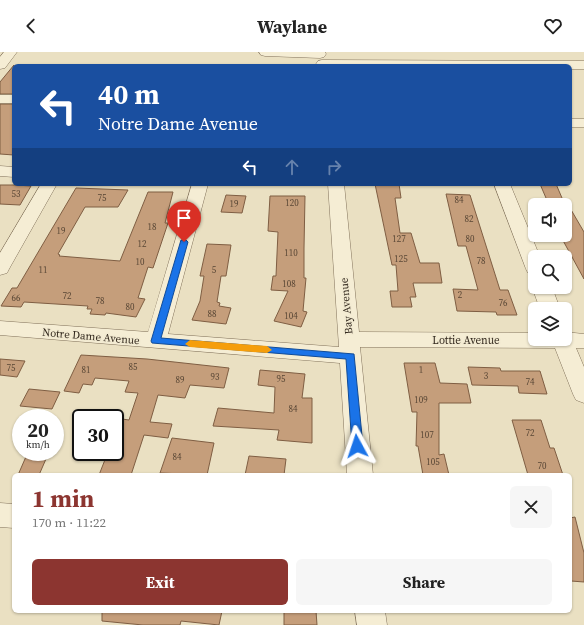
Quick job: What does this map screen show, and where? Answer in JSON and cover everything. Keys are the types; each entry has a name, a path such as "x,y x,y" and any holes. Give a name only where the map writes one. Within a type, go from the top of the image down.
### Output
{"street":[{"path":"0,65 11,52"},
{"path":"264,52 321,59 540,64"},
{"path":"572,65 584,65"},
{"path":"0,99 12,99"},
{"path":"572,123 584,123"},
{"path":"0,171 12,172"},
{"path":"0,269 48,186"},
{"path":"156,341 199,186"},
{"name":"Bay Avenue","path":"336,186 360,473"},
{"path":"503,186 528,251"},
{"name":"Notre Dame Avenue","path":"0,328 156,341 350,348"},
{"name":"Lottie Avenue","path":"572,340 584,341"},
{"name":"Lottie Avenue","path":"350,348 528,341"},
{"path":"564,346 584,394"},
{"path":"0,515 12,516"},
{"path":"370,613 372,625"}],"building":[{"path":"12,67 12,94 0,94 0,82"},
{"path":"0,104 12,104 12,155 0,154"},
{"path":"0,185 31,186 20,205 0,204"},
{"path":"375,186 399,186 401,198 395,198 400,233 411,233 420,263 439,263 442,283 413,283 416,297 410,297 412,307 392,307 390,291 398,291 396,265 392,265"},
{"path":"541,186 557,186 562,198 546,198"},
{"path":"76,188 128,190 118,207 85,207 58,254 60,255 59,256 120,261 148,192 173,192 165,223 168,223 153,268 148,267 138,298 145,299 136,317 106,313 105,315 90,314 92,309 87,309 88,306 24,302 21,307 1,306 12,288 17,288"},
{"path":"446,194 470,195 500,290 508,290 517,315 497,315 496,312 457,311 453,289 478,290 466,246 458,246"},
{"path":"226,195 246,196 242,213 221,212"},
{"path":"270,196 305,196 304,278 306,278 303,311 307,312 301,327 274,321 288,291 271,290 273,276 276,276 278,232 268,231"},
{"path":"572,211 584,232 584,279 572,257 572,250 568,250 564,242 572,242"},
{"path":"207,244 231,245 226,276 221,276 217,302 220,303 219,306 231,308 226,324 192,320 200,301 204,276 200,276"},
{"path":"81,355 147,359 229,368 224,388 190,385 185,398 158,395 150,422 172,424 168,438 144,435 132,473 100,473 104,461 124,461 124,419 129,420 138,393 125,392 129,381 95,378 92,385 83,384 79,393 64,391"},
{"path":"0,359 25,361 17,377 0,375"},
{"path":"404,363 435,363 440,383 467,384 471,403 439,403 439,455 444,454 449,473 423,473 418,446 416,446 417,412 412,412"},
{"path":"468,367 500,368 501,371 540,371 547,394 519,393 518,386 472,385"},
{"path":"260,370 305,374 302,398 312,398 312,443 277,440 279,430 213,426 218,408 274,413 275,387 258,385"},
{"path":"29,389 60,392 52,409 20,406"},
{"path":"512,420 541,420 550,448 554,448 562,473 527,473"},
{"path":"172,438 214,443 207,473 160,473"},
{"path":"249,456 286,459 284,473 245,473"},
{"path":"24,461 45,461 40,473 19,473"},
{"path":"575,517 584,553 584,582 572,581 572,518"},
{"path":"102,613 222,613 219,625 181,621 180,625 143,625 102,621"},
{"path":"284,613 316,613 317,625 284,625"}],"slow traffic":[{"path":"190,344 267,350"}],"route":[{"path":"184,242 156,341 350,356 357,446"}]}
